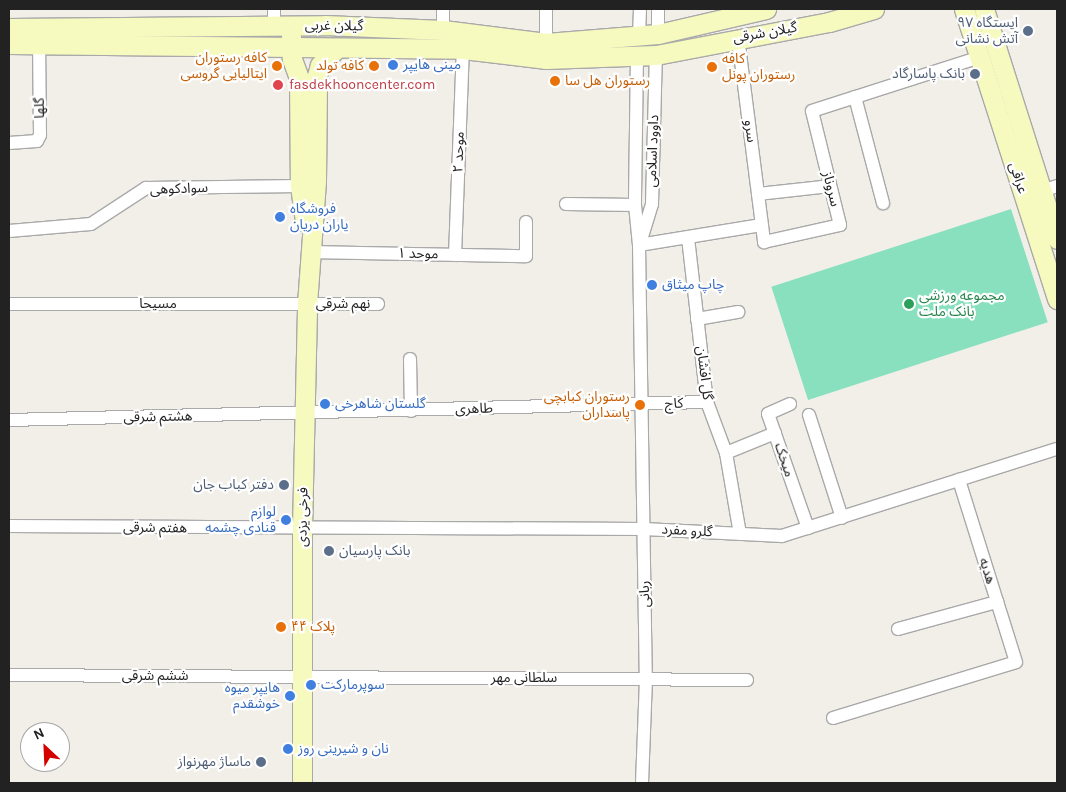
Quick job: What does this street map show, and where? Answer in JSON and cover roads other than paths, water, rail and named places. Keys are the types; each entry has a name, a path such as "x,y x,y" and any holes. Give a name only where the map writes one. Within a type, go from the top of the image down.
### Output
{"main road":[{"name":"گیلان شرقی","path":"645,42 764,9"},
{"name":"گیلان شرقی","path":"656,55 829,22 874,9"},
{"name":"عراقی","path":"964,9 1057,299"},
{"name":"عراقی","path":"984,9 1050,188 1057,239"},
{"name":"گیلان غربی","path":"9,28 280,19 325,25 443,30 546,43 645,42"},
{"name":"فرخی یزدی","path":"280,19 291,48 299,78 300,186 309,252"},
{"path":"325,25 331,48"},
{"name":"گیلان غربی","path":"9,44 463,50 546,59 645,42"},
{"path":"645,42 656,55"},
{"name":"فرخی یزدی","path":"302,783 302,529 309,252 316,180 316,76 320,65 331,48"}],"street":[{"path":"443,9 443,30"},
{"path":"546,9 546,43"},
{"name":"داوود اسلامی","path":"640,9 645,42 635,205 639,245 641,406"},
{"name":"داوود اسلامی","path":"645,42 658,9"},
{"name":"سرو","path":"738,38 761,225"},
{"name":"گلها","path":"9,143 37,141 40,135 39,45"},
{"name":"موحد ۲","path":"455,255 463,50"},
{"name":"داوود اسلامی","path":"639,245 652,204 656,55"},
{"name":"سروناز","path":"761,225 764,242 840,225 812,111 980,57"},
{"path":"855,98 883,203"},
{"name":"سوادکوهی","path":"9,232 91,224 146,188 300,186"},
{"path":"758,194 830,186"},
{"path":"566,204 635,205"},
{"name":"موحد ۱","path":"309,252 526,256 526,222"},
{"path":"639,245 761,225"},
{"name":"گل افشان","path":"688,238 707,402 726,453 740,534"},
{"name":"مسیحا","path":"9,304 307,304"},
{"name":"نهم شرقی","path":"307,304 378,304"},
{"path":"697,320 738,312"},
{"path":"410,359 411,411"},
{"name":"کاج","path":"641,406 707,402"},
{"name":"میخک","path":"790,404 768,414 808,528"},
{"name":"طاهری","path":"306,413 641,406"},
{"name":"ربانی","path":"641,406 646,679 642,783"},
{"name":"هشتم شرقی","path":"9,420 306,413"},
{"path":"808,416 842,518"},
{"path":"726,453 775,433"},
{"name":"گلرو مفرد","path":"302,529 644,529 782,536 1057,449"},
{"name":"هدیه","path":"833,718 1016,662 959,480"},
{"name":"هفتم شرقی","path":"9,526 302,529"},
{"path":"898,629 997,602"},
{"name":"ششم شرقی","path":"9,675 302,677"},
{"name":"سلطانی مهر","path":"302,677 747,680"}],"place":[{"name":"ایستگاه ۹۷ آتش نشانی","path":"1028,31"},
{"name":"مینی هایپر","path":"393,65"},
{"name":"کافه رستوران ایتالیایی گروسی","path":"277,66"},
{"name":"کافه تولد","path":"374,66"},
{"name":"کافه رستوران پونل","path":"712,67"},
{"name":"بانک پاسارگاد","path":"975,74"},
{"name":"رستوران هل سا","path":"555,81"},
{"name":"fasdekhooncenter.com","path":"278,85"},
{"name":"فروشگاه یاران دریان","path":"280,217"},
{"name":"چاپ میثاق","path":"652,285"},
{"name":"مجموعه ورزشی بانک ملت","path":"909,304"},
{"name":"گلستان شاهرخى","path":"325,404"},
{"name":"رستوران کبابچی پاسداران","path":"640,405"},
{"name":"دفتر کباب جان","path":"284,485"},
{"name":"لوازم قنادی چشمه","path":"286,520"},
{"name":"بانک پارسیان","path":"329,551"},
{"name":"پلاک ۴۴","path":"281,627"},
{"name":"سوپرمارکت","path":"311,685"},
{"name":"هایپر میوه خوشقدم","path":"290,696"},
{"name":"نان و شيرينى روز","path":"288,749"},
{"name":"ماساژ مهرنواز","path":"261,762"}]}
